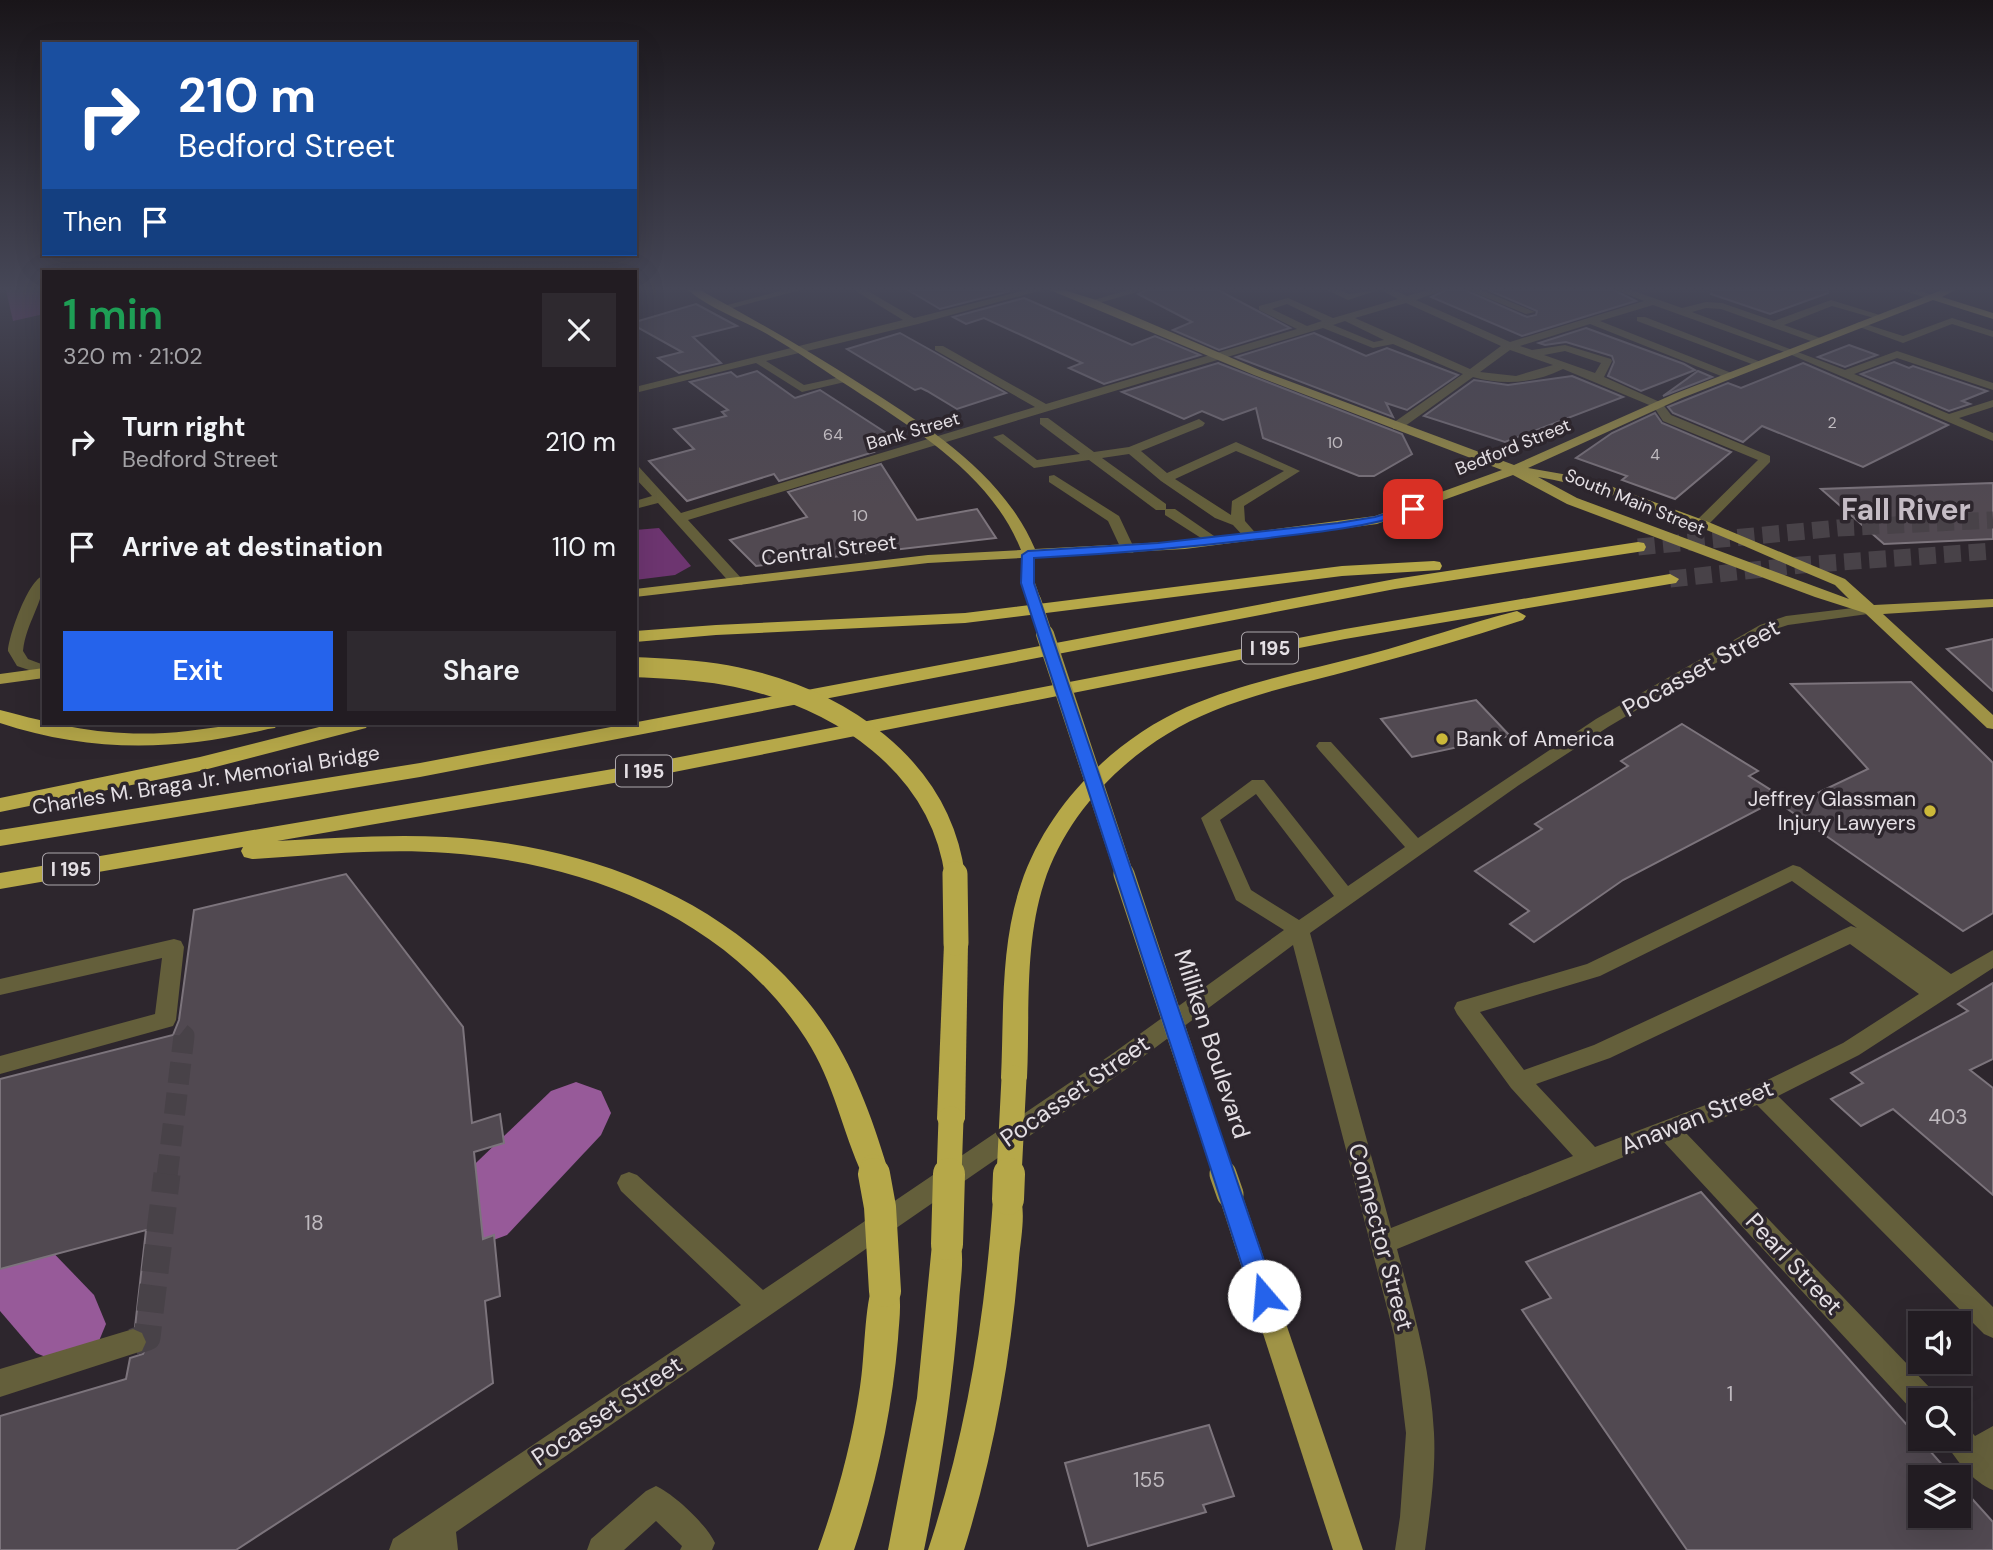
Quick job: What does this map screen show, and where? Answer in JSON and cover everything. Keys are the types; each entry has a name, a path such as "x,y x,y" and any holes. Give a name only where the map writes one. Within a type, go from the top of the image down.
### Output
{"highway":[{"name":"I 195","path":"1557,558 1638,547"},
{"path":"637,639 676,634 965,618 1342,571 1557,558"},
{"name":"Charles M. Braga Jr. Memorial Bridge","path":"0,838 420,770 1395,584 1557,558"},
{"name":"I 195","path":"0,881 679,764 1430,618 1565,599 1671,579"},
{"path":"947,1550 969,1482 990,1384 1002,1300 1020,942 1033,885 1054,836 1065,819 1105,772 1151,736 1208,706 1269,686 1480,628 1565,599"},
{"path":"637,667 694,670 772,684 834,711 872,736 901,763 927,798 952,861 957,909 947,1244 938,1374 922,1478 906,1550"},
{"path":"0,716 63,735 127,741 201,737 258,725"},
{"path":"0,805 174,770 351,725"},
{"path":"142,857 368,844 449,845 509,853 589,871 659,897 721,934 775,980 815,1031 846,1092 873,1167 880,1207 885,1291 883,1345 863,1468 836,1550"}],"main road":[{"path":"819,362 938,440 993,495 1023,538 1028,555"},
{"path":"1234,362 1514,470"},
{"name":"Bedford Street","path":"1028,555 1128,550 1377,520 1514,470 1658,405 1764,362"},
{"name":"South Main Street","path":"1514,470 1586,482 1701,524 1840,582 1993,724"},
{"name":"South Main Street","path":"1514,470 1572,501 1820,594 1870,610"},
{"name":"Central Street","path":"637,593 886,563 1028,555"},
{"name":"Milliken Boulevard","path":"1028,555 1027,577 1034,600 1348,1550"},
{"path":"1870,610 1993,603"},
{"path":"0,679 42,671"}],"street":[{"path":"637,390 748,362"},
{"path":"762,362 802,389 845,379"},
{"path":"962,362 1045,415 1091,457 1212,541"},
{"name":"Bank Street","path":"680,519 938,440 1045,415 1194,362"},
{"path":"1450,362 1500,379 1546,374 1562,365"},
{"path":"1397,426 1486,362"},
{"path":"1554,362 1598,378 1658,405 1667,418 1766,459 1701,524"},
{"path":"1598,378 1605,362"},
{"path":"1695,362 1730,376"},
{"path":"1756,362 1760,364"},
{"path":"1817,362 1993,437"},
{"path":"1844,374 1875,362"},
{"path":"1921,362 1993,387"},
{"path":"1948,418 1993,403"},
{"path":"999,437 1034,464 1132,450 1199,423"},
{"path":"1166,478 1236,446 1294,471 1237,504 1238,522"},
{"path":"1132,450 1166,478 1220,515 1238,522 1252,537"},
{"path":"637,472 737,582"},
{"path":"1054,479 1114,519 1128,550"},
{"path":"637,504 661,498"},
{"path":"42,583 14,649 18,659 42,670"},
{"name":"Pocasset Street","path":"404,1550 441,1538 761,1306 1120,1061 1298,930 1573,741 1765,628 1786,621 1870,610"},
{"path":"1325,746 1417,848"},
{"path":"1298,930 1243,895 1210,818 1258,783 1346,898"},
{"path":"1591,1160 1519,1081 1465,1008 1593,970 1793,872 1860,930 1943,990"},
{"name":"Connector Street","path":"1298,930 1407,1335 1418,1400 1419,1473 1410,1550"},
{"path":"1519,1081 1602,1052 1860,930"},
{"path":"0,987 174,947 169,1024 0,1065"},
{"name":"Anawan Street","path":"1383,1243 1761,1094 1851,1049 1993,958"},
{"path":"1761,1094 1993,1325"},
{"name":"Pearl Street","path":"1667,1129 1911,1388"},
{"path":"629,1183 761,1306"},
{"path":"0,1383 133,1342"},
{"path":"1975,1445 1993,1476"},
{"path":"602,1550 656,1501 700,1543 695,1550"}],"shaded area":[{"path":"659,528 691,566 675,575 637,580 637,530"}],"building":[{"path":"664,362 721,363 679,373"},
{"path":"869,362 952,362 1006,393 957,409 921,388 915,390"},
{"path":"1176,362 1104,384 1069,368 1082,363"},
{"path":"1250,362 1425,362 1458,375 1407,410 1386,403 1393,417"},
{"path":"1614,362 1679,362 1695,370 1641,391 1608,376"},
{"path":"1832,362 1857,362 1845,367"},
{"path":"1895,362 1987,391 1962,401 1970,404 1949,411 1861,374"},
{"path":"1218,363 1402,434 1412,454 1374,476 1359,476 1263,438 1256,408 1223,420 1202,411 1184,419 1122,392"},
{"path":"1803,363 1948,425 1863,467 1762,426 1743,442 1673,413 1668,407 1728,383 1741,388"},
{"path":"757,371 795,398 820,390 894,438 870,447 874,452 779,481 774,474 687,501 649,461 694,449 674,429 726,416 722,412 728,410 690,382 731,372 737,377"},
{"path":"1698,371 1712,377 1663,396"},
{"path":"1572,376 1623,397 1505,442 1424,416 1474,380 1508,385"},
{"path":"1655,413 1662,423 1731,452 1675,499 1622,480 1627,476 1576,458 1612,433"},
{"path":"881,464 917,520 977,509 996,538 756,566 730,540 807,517 788,492"},
{"path":"1993,483 1993,539 1884,544 1821,489"},
{"path":"1993,639 1993,691 1947,649"},
{"path":"1911,682 1993,763 1993,913 1963,931 1786,808 1868,769 1791,684"},
{"path":"1476,700 1510,736 1412,757 1381,719"},
{"path":"1682,724 1758,771 1749,776 1782,797 1623,880 1534,942 1510,924 1529,911 1475,871 1542,829 1535,824 1628,766 1621,761"},
{"path":"346,874 463,1027 472,1123 500,1114 504,1143 474,1152 483,1239 494,1235 500,1296 485,1301 493,1383 236,1550 0,1550 0,1416 126,1379 130,1358 143,1354 148,1343 144,1332 135,1327 146,1230 0,1269 0,1079 173,1035 179,1020 194,910"},
{"path":"1993,983 1993,1059 1970,1070 1993,1088 1993,1195 1893,1109 1861,1126 1831,1099 1863,1083 1851,1073 1968,1011 1958,1004"},
{"path":"1701,1192 1908,1426 1908,1451 1930,1451 1942,1465 1908,1465 1908,1528 1971,1528 1971,1497 1993,1522 1993,1550 1687,1550 1522,1310 1551,1298 1526,1262"},
{"path":"1209,1425 1234,1496 1203,1505 1206,1512 1088,1546 1065,1463"}],"waterway":[{"path":"480,1210 576,1113"},
{"path":"12,1266 65,1324"}],"tunnel":[{"path":"1638,547 1838,528 1993,520"},
{"path":"1670,579 1801,565 1993,551"},
{"path":"167,1176 184,1036 174,1028"},
{"path":"133,1342 147,1337 167,1174"}],"place":[{"name":"Bank of America","path":"1442,739"},
{"name":"Jeffrey Glassman Injury Lawyers","path":"1930,811"}],"district":[{"name":"Fall River","path":"1906,510"}],"route":[{"path":"1264,1296 1028,583 1028,555 1185,545 1338,527 1377,520 1413,509"}]}
